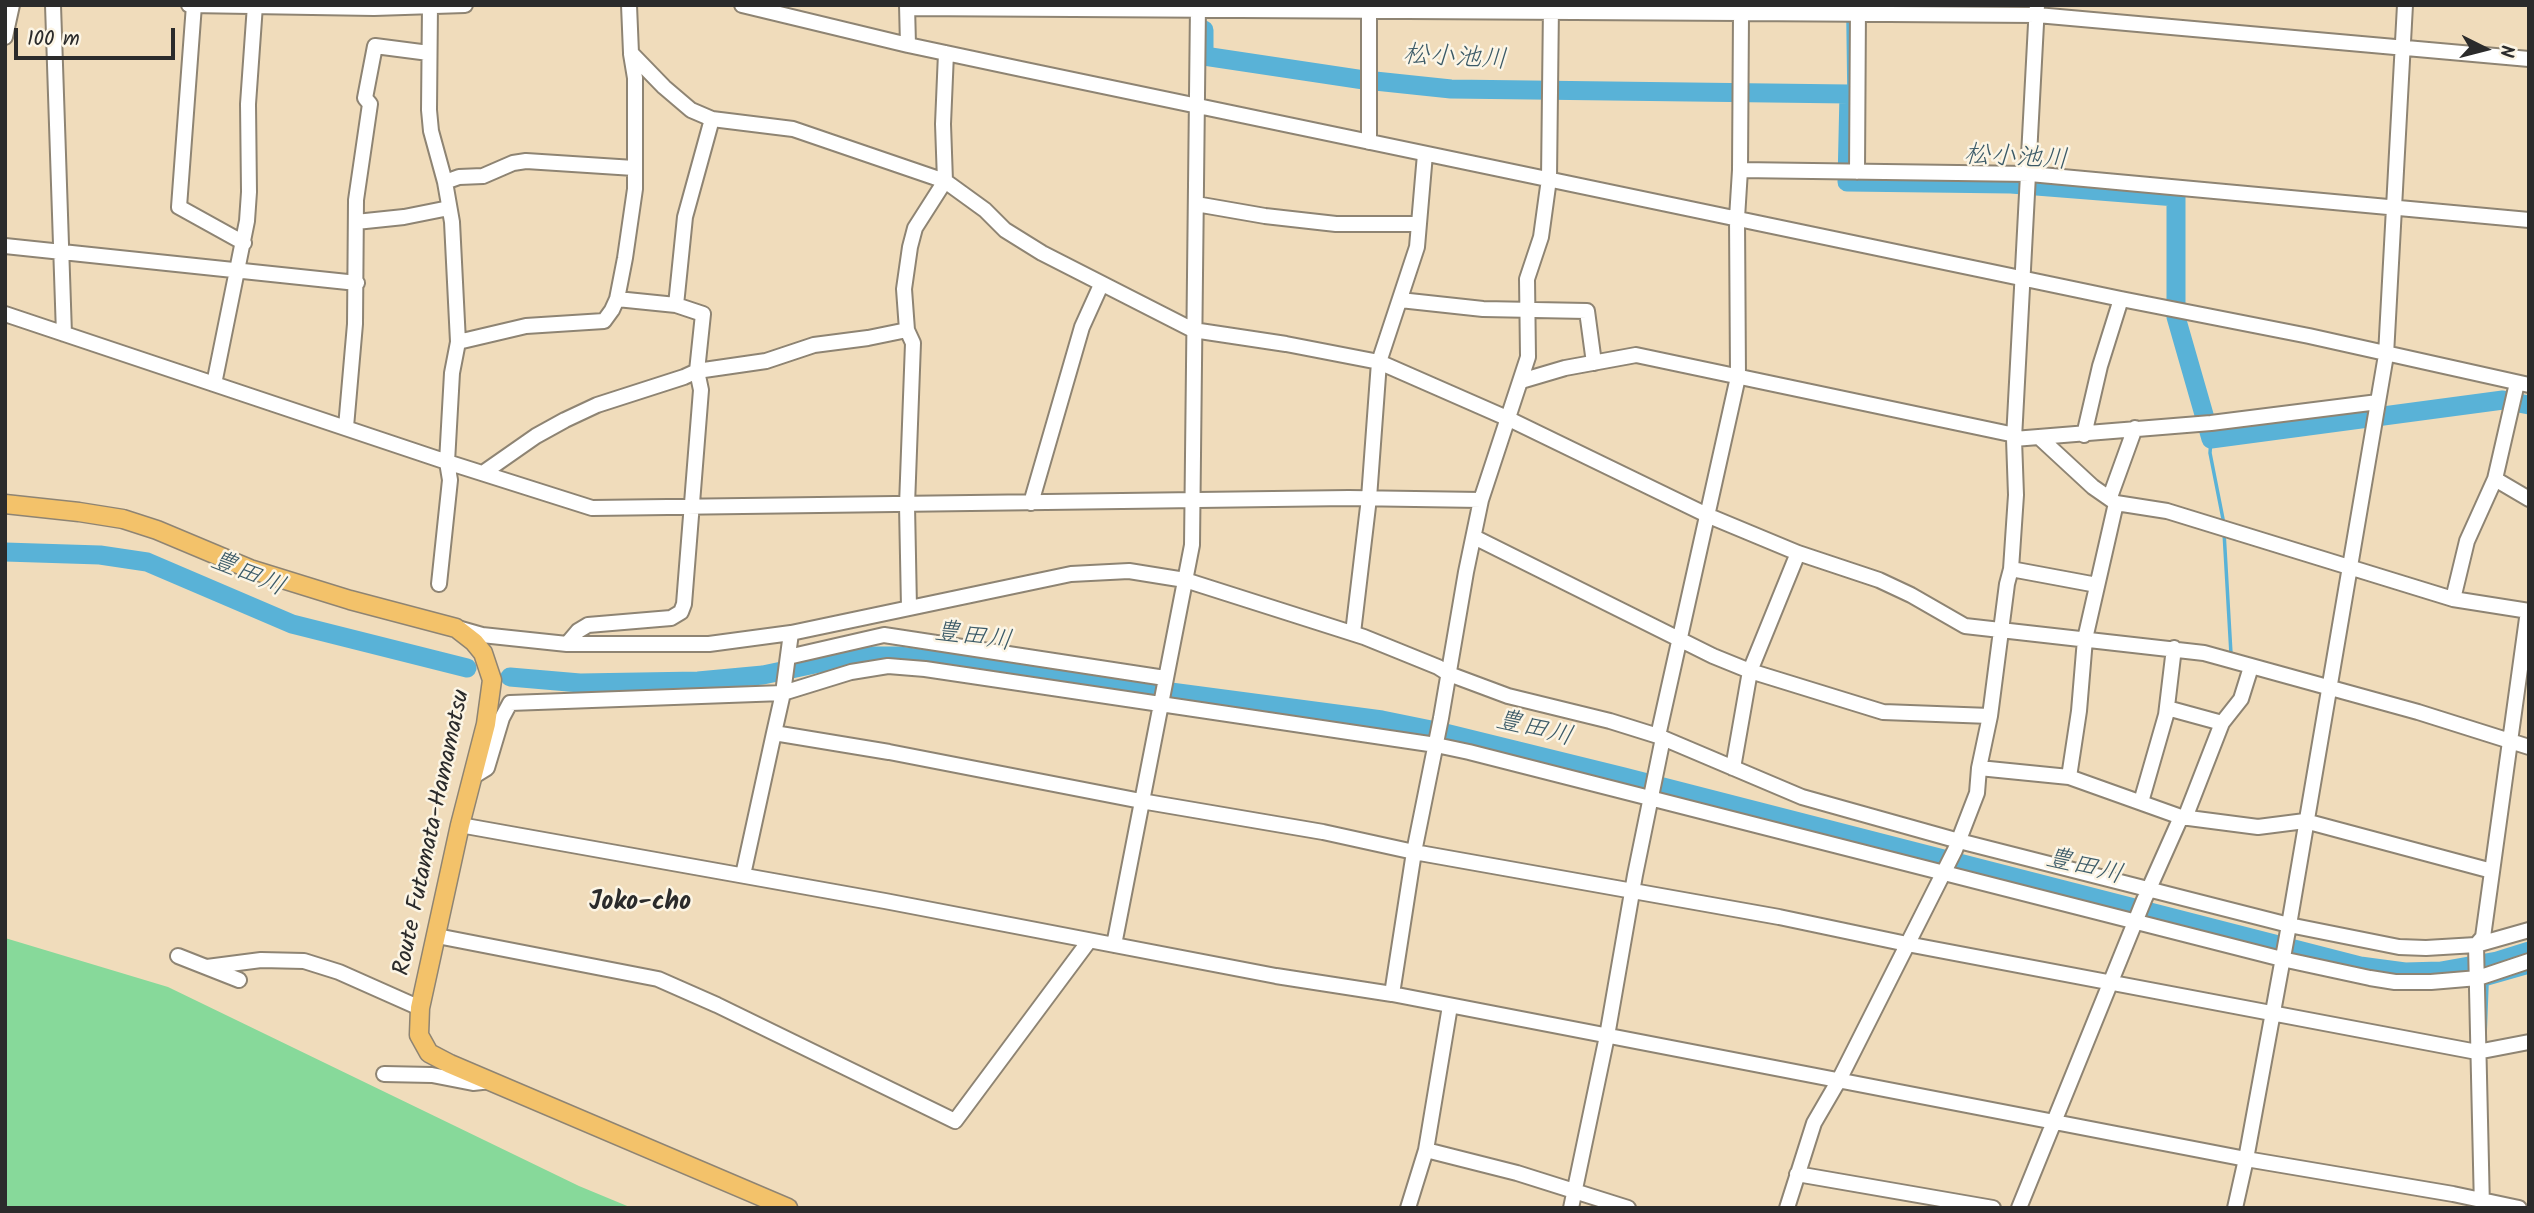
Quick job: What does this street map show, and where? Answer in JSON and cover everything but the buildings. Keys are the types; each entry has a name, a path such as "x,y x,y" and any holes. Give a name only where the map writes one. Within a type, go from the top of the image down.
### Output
{"main road":[{"name":"Route Futamata-Hamamatsu","path":"5,504 124,519 250,569 350,600 456,628 474,642 483,653 492,680 486,724 460,825 420,1008 419,1035 429,1053 450,1065 788,1208"}],"street":[{"path":"5,37 12,5"},
{"path":"53,5 64,334"},
{"path":"244,243 179,207 191,5 465,5"},
{"path":"458,342 526,326 604,321 617,299 633,213 635,78 629,5"},
{"path":"742,5 908,45 1196,106 2309,336 2518,392 2495,479 2467,541 2453,599"},
{"path":"2235,1208 2288,930 2386,355 2405,5"},
{"path":"214,384 244,243 249,192 247,104 255,6"},
{"path":"430,6 429,110 431,131 449,208 458,342 452,373 447,462 450,480 439,584"},
{"path":"908,45 907,7 1741,9 1841,14 1858,10 2037,10 2403,49 2529,59"},
{"path":"1114,945 1192,545 1198,7"},
{"path":"1369,8 1369,142"},
{"path":"1392,994 1414,852 1481,500 1528,357 1527,278 1541,237 1549,179 1550,8"},
{"path":"1571,1208 1607,1036 1679,639 1709,516 1738,377 1737,218 1741,9"},
{"path":"1852,172 1858,10"},
{"path":"1787,1208 1814,1123 1839,1080 1957,846 1977,793 2011,569 2016,495 2015,437 2037,10"},
{"path":"346,428 356,283 356,200 370,104 365,98 375,47 429,54"},
{"path":"631,53 691,110 712,119 756,122 793,129 945,181 985,210 1005,230 1042,253 1193,330 1378,362 1508,419 1709,516 1798,552 1879,580 1965,626 2204,653 2330,685 2529,747"},
{"path":"909,608 907,505 913,343 907,330 904,289 915,228 945,181 943,124 946,53"},
{"path":"676,305 685,217 712,119"},
{"path":"1353,633 1369,498 1378,362 1416,247 1426,154"},
{"path":"445,182 460,177 483,176 513,163 526,161 634,167"},
{"path":"1740,170 1852,172 2029,181 2395,207 2529,220"},
{"path":"1196,204 1265,216 1336,224 1419,224"},
{"path":"356,222 404,217 449,208"},
{"path":"5,246 356,283"},
{"path":"1031,503 1082,327 1101,285"},
{"path":"567,644 578,631 588,625 671,618 681,612 684,604 702,390 697,371 703,314 676,305 617,299"},
{"path":"2084,435 2100,366 2121,299"},
{"path":"1400,300 1483,309 1587,311 1594,363"},
{"path":"5,314 592,508 1369,498 1481,500"},
{"path":"483,473 536,436 565,420 597,405 697,371 766,361 814,345 907,330"},
{"path":"1521,381 1636,355 2015,437 2040,438 2205,424 2378,402"},
{"path":"2069,777 2079,710 2085,639 2113,500 2135,428"},
{"path":"2040,438 2093,487 2113,500 2167,511 2453,599 2529,611 2483,937 2476,950 2482,1051 2482,1204"},
{"path":"2495,479 2529,499"},
{"path":"1474,537 1679,639 1750,671 1883,712 1990,716"},
{"path":"1733,768 1750,671 1798,552"},
{"path":"2011,569 2098,585"},
{"path":"456,628 482,635 567,644 709,644 792,634 1071,573 1129,571 1185,580 1353,633 1508,696 1610,721 1660,737 1704,753 1802,797 1957,846 2288,930 2399,947 2476,950 2529,930"},
{"path":"743,875 783,690 792,634"},
{"path":"788,660 884,635 1165,680"},
{"path":"2141,802 2167,708 2174,648"},
{"path":"474,776 487,768 502,718 510,703 783,690 851,672 888,666 925,669 1436,744 1944,870 2136,922 2395,982 2477,978 2529,961"},
{"path":"2019,1208 2147,894 2222,723 2241,699 2251,667"},
{"path":"2167,708 2222,723"},
{"path":"774,733 1323,832 1414,852 1779,917 2272,1014 2482,1051 2529,1042"},
{"path":"1979,768 2069,777 2183,817 2258,827 2305,821 2492,871"},
{"path":"460,825 743,875 1276,976 1392,994 2246,1159 2453,1194 2482,1204 2519,1208"},
{"path":"437,936 658,979 955,1121 1089,941"},
{"path":"178,956 239,980"},
{"path":"207,967 261,960 304,961 339,972 420,1008"},
{"path":"1408,1208 1426,1150 1450,1006"},
{"path":"384,1074 432,1074 472,1083 492,1081"},
{"path":"1426,1150 1628,1208"},
{"path":"1797,1174 1993,1208"}],"green space":[{"path":"5,938 168,987 579,1186 632,1208 5,1208"}],"waterway":[{"path":"1848,19 1849,94"},
{"name":"松小池川","path":"1204,30 1204,56 1364,80"},
{"name":"松小池川","path":"1375,81 1451,89 1849,94 1847,182 2011,184 2176,197 2176,317 2211,439 2503,400 2529,405"},
{"path":"2211,439 2210,453 2224,524"},
{"path":"2224,532 2233,655"},
{"name":"豊田川","path":"5,552 100,555 147,562 292,624 467,668"},
{"name":"豊田川","path":"510,677 580,683 698,681 763,675 829,661 869,656 899,656 1382,720 1624,777 2360,966 2405,972 2441,971 2497,961 2529,951"},
{"path":"2485,1037 2487,984 2529,972"}],"district":[{"name":"Joko-cho","path":"640,905"}]}
